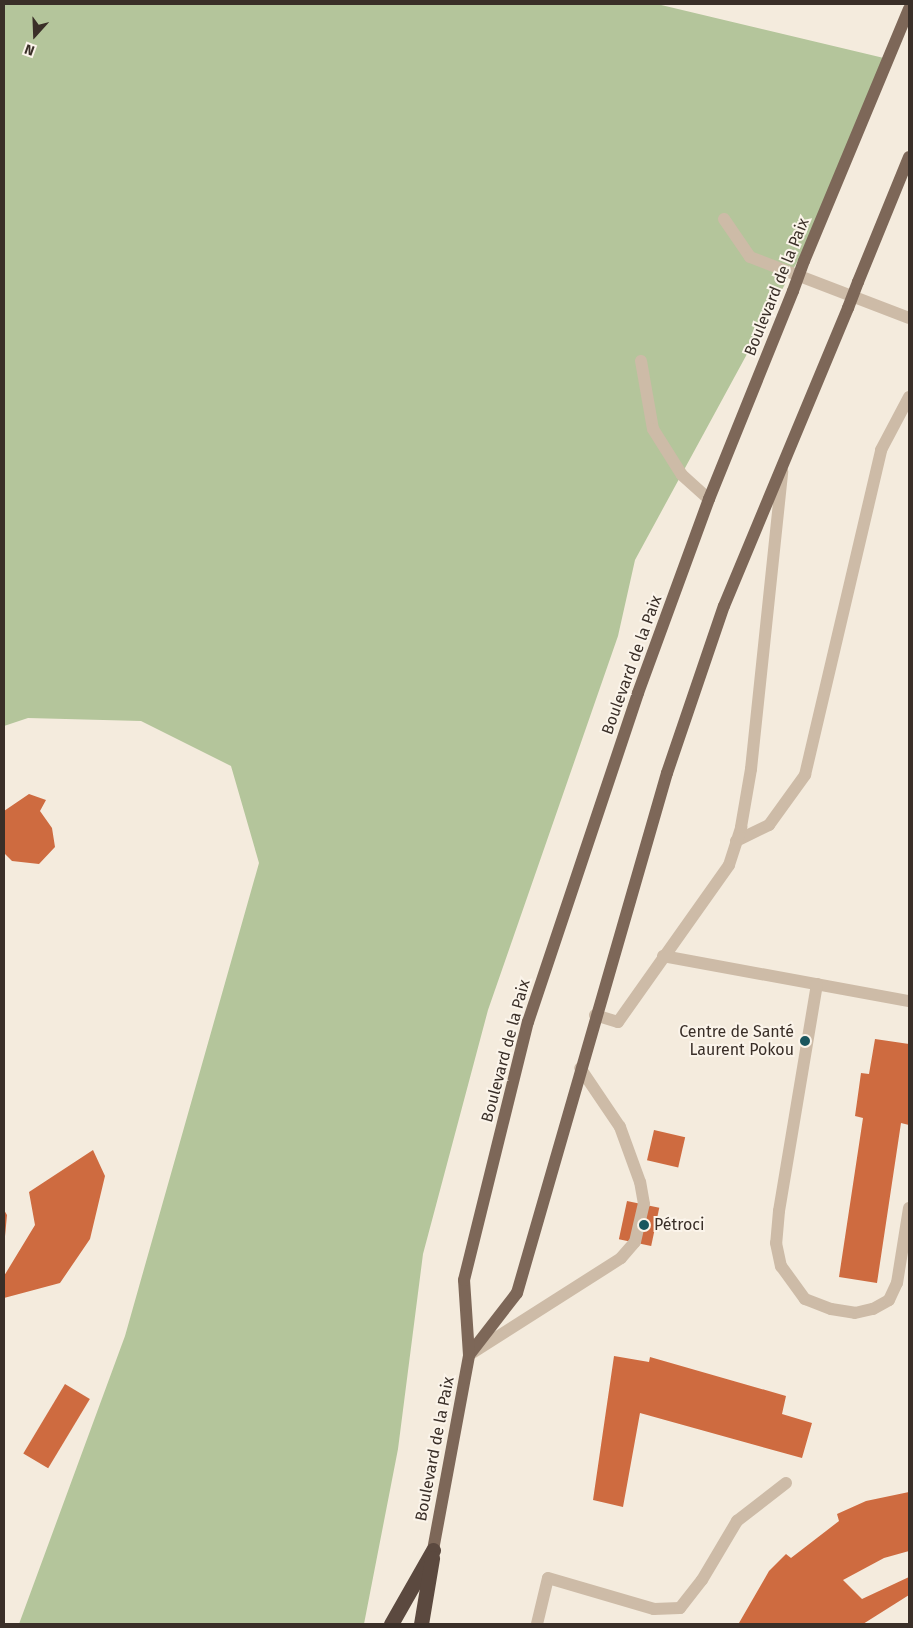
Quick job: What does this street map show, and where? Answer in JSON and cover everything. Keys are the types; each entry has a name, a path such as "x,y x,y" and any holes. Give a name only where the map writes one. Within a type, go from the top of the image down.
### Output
{"highway":[{"path":"391,1624 433,1550"},
{"path":"421,1624 433,1550"},
{"path":"432,1624 433,1550"}],"main road":[{"name":"Boulevard de la Paix","path":"433,1550 470,1355 464,1280 528,1022 638,692 709,499 804,261 909,9"},
{"name":"Boulevard de la Paix","path":"470,1355 517,1293 595,1015 667,773 724,606 909,157"}],"lane":[{"path":"724,218 750,256 909,318"},
{"path":"641,361 653,429 682,475 709,499"},
{"path":"736,841 769,825 805,775 881,450 909,397"},
{"path":"595,1015 618,1022 729,865 751,769 782,465"},
{"path":"663,956 909,1001"},
{"path":"817,984 779,1211 776,1243 781,1266 805,1299 855,1313 873,1310 889,1300 909,1252"},
{"path":"470,1355 620,1258 635,1242 644,1204 640,1182 620,1127 580,1068"},
{"path":"897,1283 909,1208"},
{"path":"537,1624 548,1578 654,1609 680,1608 702,1580 737,1521 786,1483"}],"green space":[{"path":"4,4 657,4 888,59 828,205 635,560 618,636 488,1010 423,1254 398,1449 364,1624 19,1624 125,1336 259,863 231,766 141,721 28,718 4,726"}],"building":[{"path":"29,794 46,800 40,811 52,828 55,847 39,864 12,861 4,853 4,811"},
{"path":"875,1039 909,1044 909,1125 901,1123 877,1283 839,1277 863,1118 855,1116 861,1073 869,1074"},
{"path":"654,1130 685,1137 678,1167 647,1160"},
{"path":"93,1150 105,1176 90,1239 60,1283 4,1298 4,1276 35,1225 29,1192"},
{"path":"627,1201 659,1208 651,1246 619,1239"},
{"path":"4,1210 7,1215 5,1236 4,1236"},
{"path":"614,1356 649,1362 650,1357 786,1396 782,1414 812,1423 802,1458 640,1413 623,1507 593,1500"},
{"path":"65,1384 90,1399 48,1468 23,1453"},
{"path":"909,1492 909,1551 884,1558 843,1580 862,1599 909,1577 909,1595 863,1624 739,1623 769,1571 786,1554 791,1558 839,1521 837,1514 866,1501"}],"place":[{"name":"Centre de Santé Laurent Pokou","path":"805,1041"},
{"name":"Pétroci","path":"644,1225"}]}
